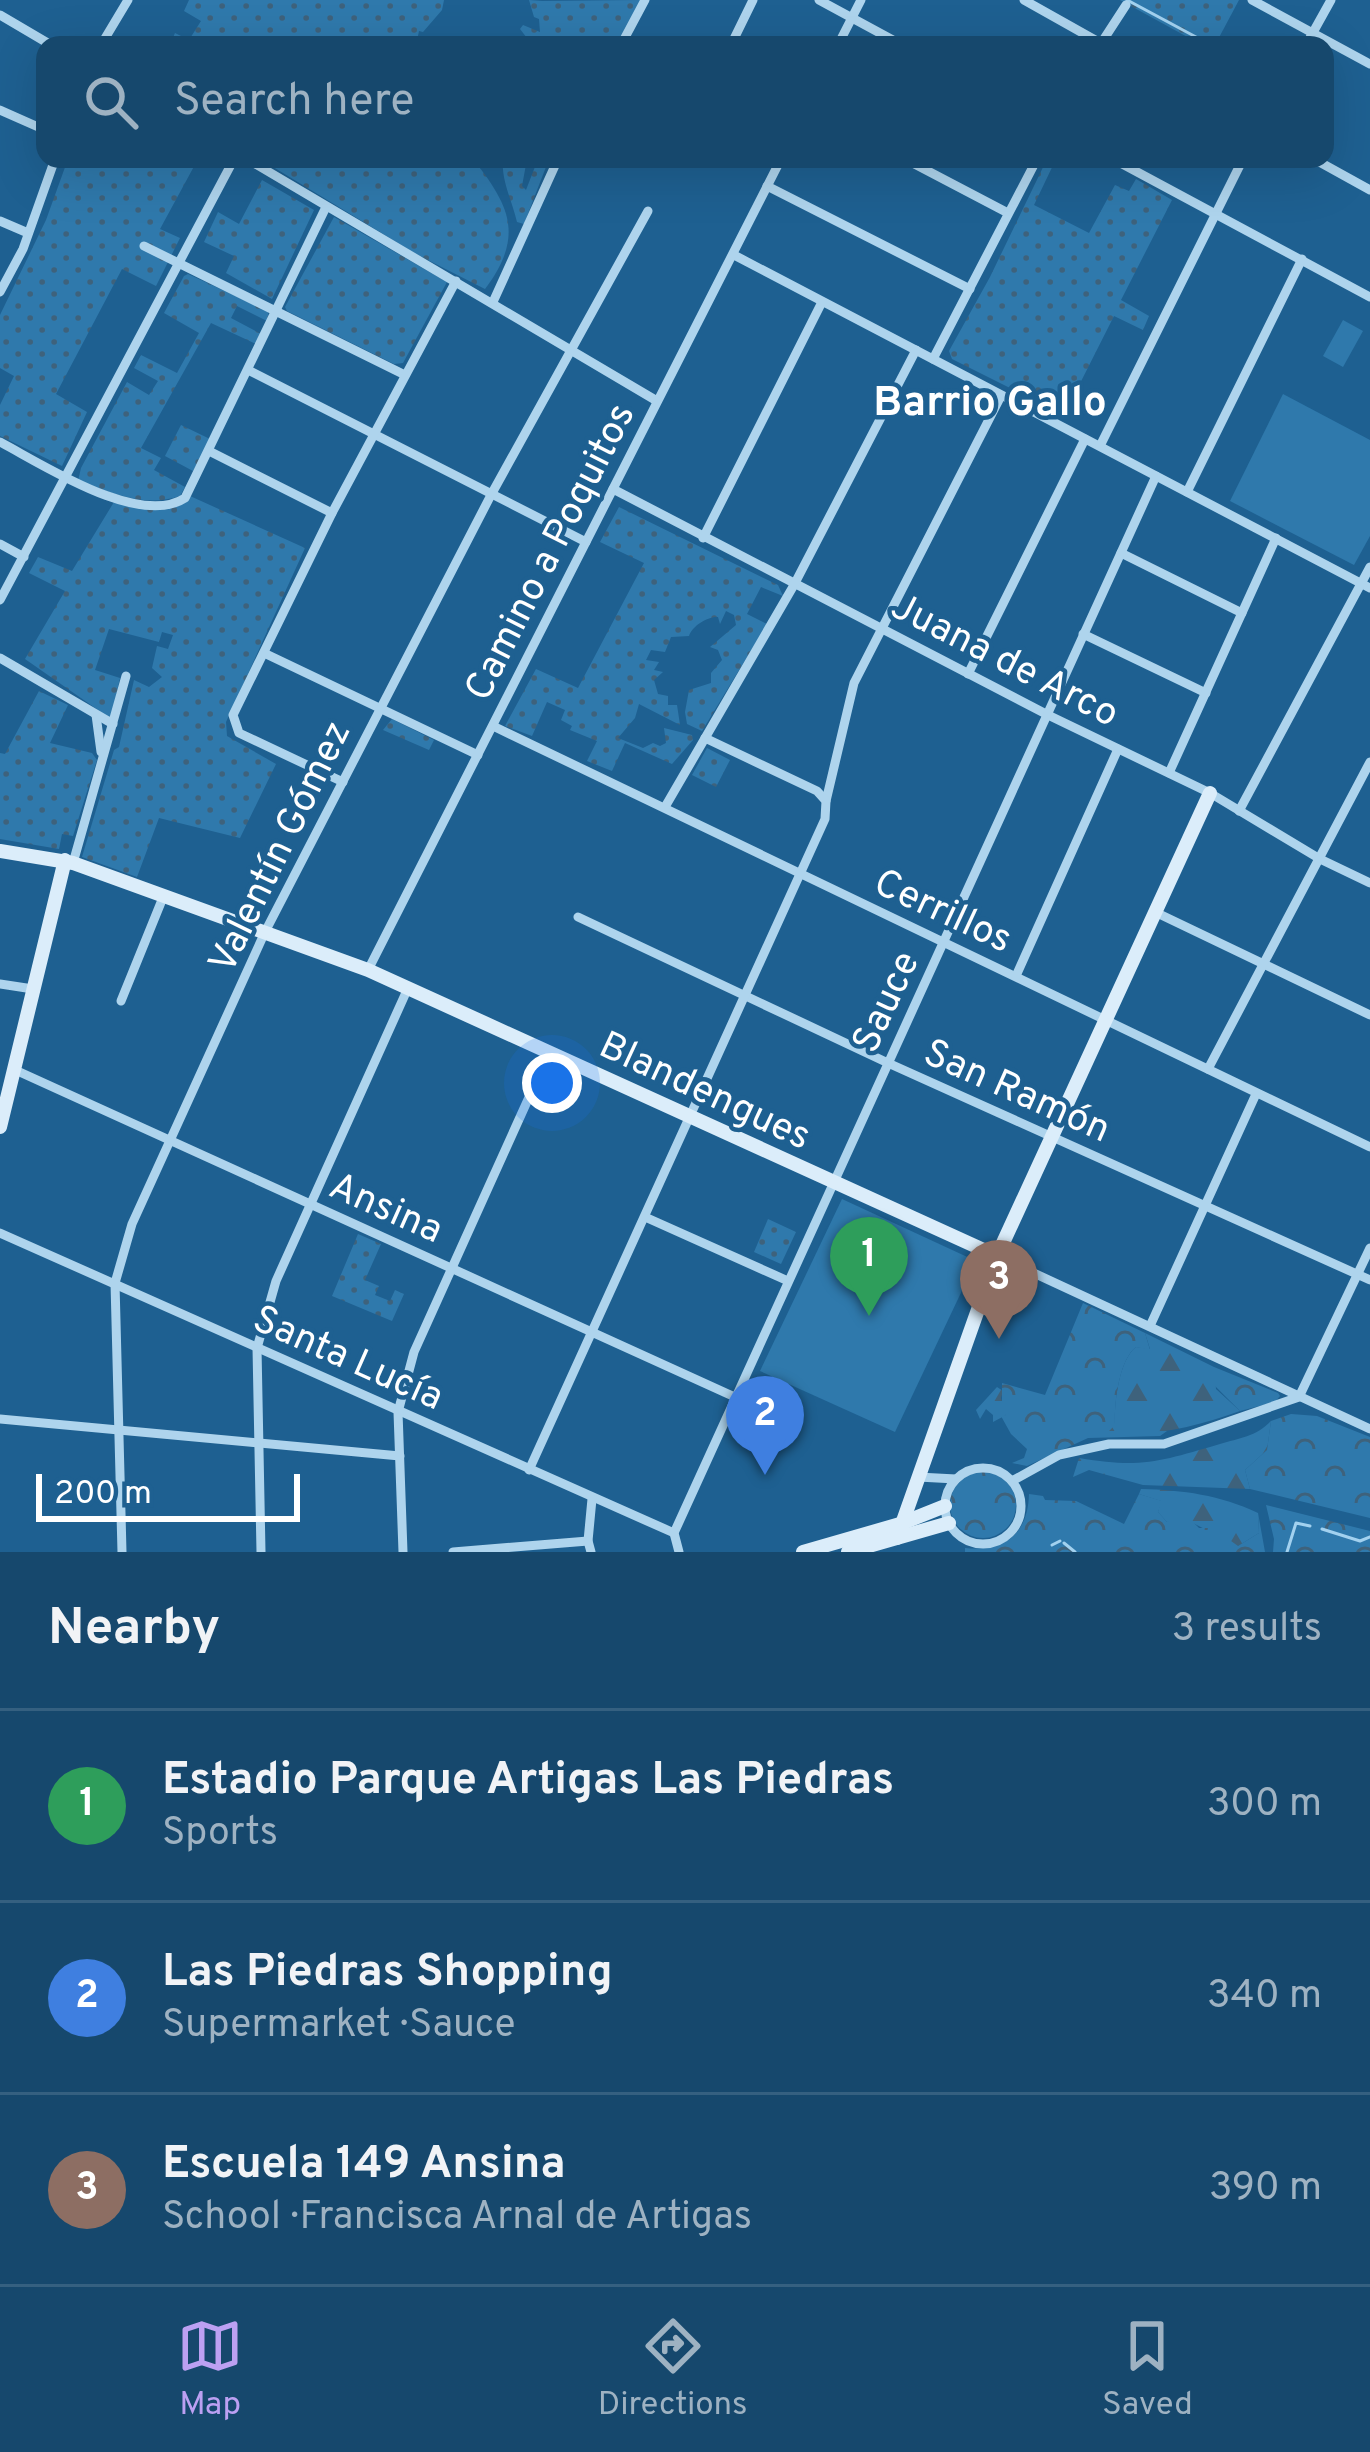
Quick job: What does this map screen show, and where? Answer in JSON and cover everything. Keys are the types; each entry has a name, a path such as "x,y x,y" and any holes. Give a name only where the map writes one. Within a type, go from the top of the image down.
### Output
{"street":[{"path":"106,36 128,0"},
{"path":"626,36 646,0"},
{"path":"735,36 753,0"},
{"path":"819,0 885,36"},
{"path":"843,36 861,0"},
{"path":"1024,0 1088,36"},
{"path":"1252,0 1320,36"},
{"path":"1311,36 1330,0"},
{"path":"1107,36 1126,5"},
{"path":"0,15 36,36"},
{"path":"1334,44 1370,64"},
{"path":"0,110 36,126"},
{"path":"0,292 53,168"},
{"path":"0,601 229,168"},
{"path":"262,168 658,401"},
{"path":"493,302 554,168"},
{"name":"Camino a Poquitos","path":"368,970 776,168"},
{"path":"922,168 1008,213"},
{"path":"933,358 1032,168"},
{"path":"1130,168 1370,296"},
{"path":"1100,446 1239,168"},
{"path":"1330,168 1370,190"},
{"path":"767,186 970,289"},
{"path":"0,442 91,491 164,507 185,498 326,207"},
{"name":"Valentín Gómez","path":"122,1552 115,1283 132,1225 265,932 569,348 578,340 648,211"},
{"path":"0,221 28,233"},
{"path":"144,247 404,375"},
{"path":"734,255 1366,585"},
{"path":"1187,492 1302,259"},
{"path":"343,782 239,733 235,710 332,513 456,281"},
{"path":"704,538 823,302"},
{"path":"665,807 794,585 916,350"},
{"path":"250,370 586,542"},
{"path":"529,1469 825,819 848,700 1001,396"},
{"path":"968,674 1085,439"},
{"path":"208,451 332,513"},
{"name":"Sauce","path":"674,1534 1156,476"},
{"name":"Juana de Arco","path":"613,489 1048,715 1210,793 1319,859 1370,883"},
{"path":"1169,773 1276,538"},
{"path":"0,544 24,557"},
{"path":"1121,553 1242,613"},
{"path":"1239,811 1366,585 1370,567"},
{"path":"1083,634 1206,693"},
{"path":"264,653 478,755"},
{"path":"0,658 113,724"},
{"path":"0,1127 33,989 126,676"},
{"path":"96,715 101,756"},
{"name":"Cerrillos","path":"494,726 1370,1147"},
{"path":"705,738 817,791 826,801"},
{"path":"1016,976 1118,749"},
{"path":"1208,1070 1370,762"},
{"path":"898,1531 997,1256 1210,793"},
{"name":"Blandengues","path":"0,850 69,861 368,970 1370,1429"},
{"path":"121,1001 164,895"},
{"path":"1155,912 1370,1015"},
{"name":"San Ramón","path":"578,917 1370,1280"},
{"path":"0,984 33,989"},
{"path":"261,1552 257,1348 276,1281 408,988"},
{"path":"403,1552 398,1412 414,1352 549,1053"},
{"name":"Ansina","path":"13,1070 737,1398"},
{"path":"1150,1326 1256,1094"},
{"path":"645,1217 788,1281"},
{"name":"Santa Lucía","path":"0,1233 674,1534"},
{"path":"1012,1481 1058,1455 1109,1444 1164,1444 1299,1397 1370,1248"},
{"path":"0,1419 400,1456"},
{"path":"990,1468 1012,1481 1021,1509 1006,1535 975,1542 949,1522 945,1506 956,1479 966,1472 990,1468"},
{"path":"918,1477 956,1479"},
{"path":"453,1552 590,1547 592,1499"},
{"path":"848,1552 945,1506"},
{"path":"803,1552 949,1522"},
{"path":"674,1534 680,1552"}],"green space":[{"path":"189,0 444,0 442,10 418,36 192,36 201,21 184,11"},
{"path":"529,0 641,0 622,36 525,36 520,29 523,25 540,32 539,19"},
{"path":"1120,0 1239,0 1220,36 1186,36"},
{"path":"65,168 193,168 160,229 180,238 156,286 122,269 56,394 87,412 62,466 0,436 0,405 14,376 0,368 0,315 46,220"},
{"path":"275,168 479,168 508,222 505,254 485,289 416,254"},
{"path":"503,168 525,168 522,186 526,190 535,168 546,168 524,224 517,222"},
{"path":"1043,168 1052,168 1034,205 1089,233 1115,185 1129,191 1136,179 1172,200 1121,300 1149,316 1143,330 1114,316 1064,415 952,359 949,351"},
{"path":"262,180 314,210 272,299 226,273 234,256 204,242 218,212 239,224"},
{"path":"334,217 447,282 403,363 394,364 285,307"},
{"path":"188,274 268,311 269,322 237,306 231,318 263,335 258,345 211,323 141,448 161,458 154,470 185,487 180,496 141,500 78,481 127,382 149,395 158,381 134,368 141,355 177,373 199,333 164,313"},
{"path":"1343,320 1363,331 1343,367 1323,356"},
{"path":"1283,394 1370,440 1370,536 1354,565 1230,501"},
{"path":"181,425 210,439 193,471 165,456"},
{"path":"190,496 305,548 226,722 227,736 276,764 240,838 159,818 137,877 82,857 114,750 119,747 134,680 149,687 162,677 152,668 157,646 168,649 173,635 162,632 159,642 109,629 95,670 120,678 111,719 25,659 65,591 29,573 38,557 72,571 114,502 165,510"},
{"path":"619,507 778,585 783,596 761,587 747,614 767,624 702,731 687,724 689,690 711,683 711,673 722,660 718,650 710,647 736,625 734,615 726,611 720,624 718,617 710,618 689,636 671,637 665,652 651,650 646,660 659,662 654,670 663,672 654,680 658,694 668,696 668,705 677,705 680,725 639,704 635,718 618,738 643,748 653,743 660,746 666,743 664,728 692,735 693,740 672,764 625,743 612,771 587,761 597,741 570,730 572,726 561,720 565,710 547,702 532,736 505,726 536,669 578,688 644,563 600,542"},
{"path":"39,691 68,705 50,743 92,753 97,760 73,836 62,834 59,849 0,839 0,753 5,754"},
{"path":"392,719 434,740 429,750 383,730"},
{"path":"707,748 730,760 716,787 692,775"},
{"path":"842,1199 976,1261 895,1432 760,1371"},
{"path":"768,1219 796,1232 781,1264 754,1252"},
{"path":"358,1234 381,1244 365,1280 379,1286 375,1295 390,1301 395,1290 404,1294 392,1321 332,1296"},
{"path":"1083,1303 1145,1333 1150,1350 1136,1347 1125,1362 1115,1425 1108,1432 1167,1431 1160,1436 1088,1438 1027,1466 1012,1463 1024,1458 1027,1449 1001,1416 1006,1415 1002,1383 1045,1395"},
{"path":"1145,1333 1214,1367 1216,1389 1240,1411 1175,1429 1107,1432 1115,1424 1125,1362 1136,1347 1150,1349"},
{"path":"1214,1367 1280,1396 1275,1402 1240,1411 1213,1384"},
{"path":"997,1387 1003,1391 1006,1415 993,1422 986,1409 980,1419 976,1410"},
{"path":"1291,1414 1317,1416 1370,1437 1370,1518 1250,1489 1245,1470 1267,1450 1271,1421"},
{"path":"1271,1421 1267,1450 1245,1470 1250,1489 1143,1485 1089,1470 1073,1477 1079,1458 1119,1463 1166,1459 1247,1436"},
{"path":"983,1472 1006,1482 1016,1505 1006,1528 983,1538 960,1528 950,1505 960,1482"},
{"path":"1141,1489 1201,1495 1244,1507 1258,1513 1259,1533 1238,1546 1187,1520 1167,1522 1158,1512 1161,1501 1139,1494"},
{"path":"1029,1494 1076,1501 1124,1524 1139,1494 1162,1501 1158,1512 1167,1522 1185,1514 1199,1528 1213,1528 1238,1546 1259,1533 1258,1513 1265,1552 965,1552 965,1548 992,1547 1012,1537 1024,1519"},
{"path":"1266,1505 1370,1531 1370,1552 1273,1552"}],"waterway":[{"path":"1127,0 1194,36"},
{"path":"1287,1552 1296,1523 1310,1526"},
{"path":"1322,1529 1360,1541 1370,1537"},
{"path":"1052,1545 1060,1541"},
{"path":"1064,1543 1075,1552"}],"place":[{"name":"Estadio Parque Artigas Las Piedras","path":"869,1316"},
{"name":"Escuela 149 Ansina","path":"999,1339"},
{"name":"Las Piedras Shopping","path":"765,1475"}],"district":[{"name":"Barrio Gallo","path":"990,400"}]}
